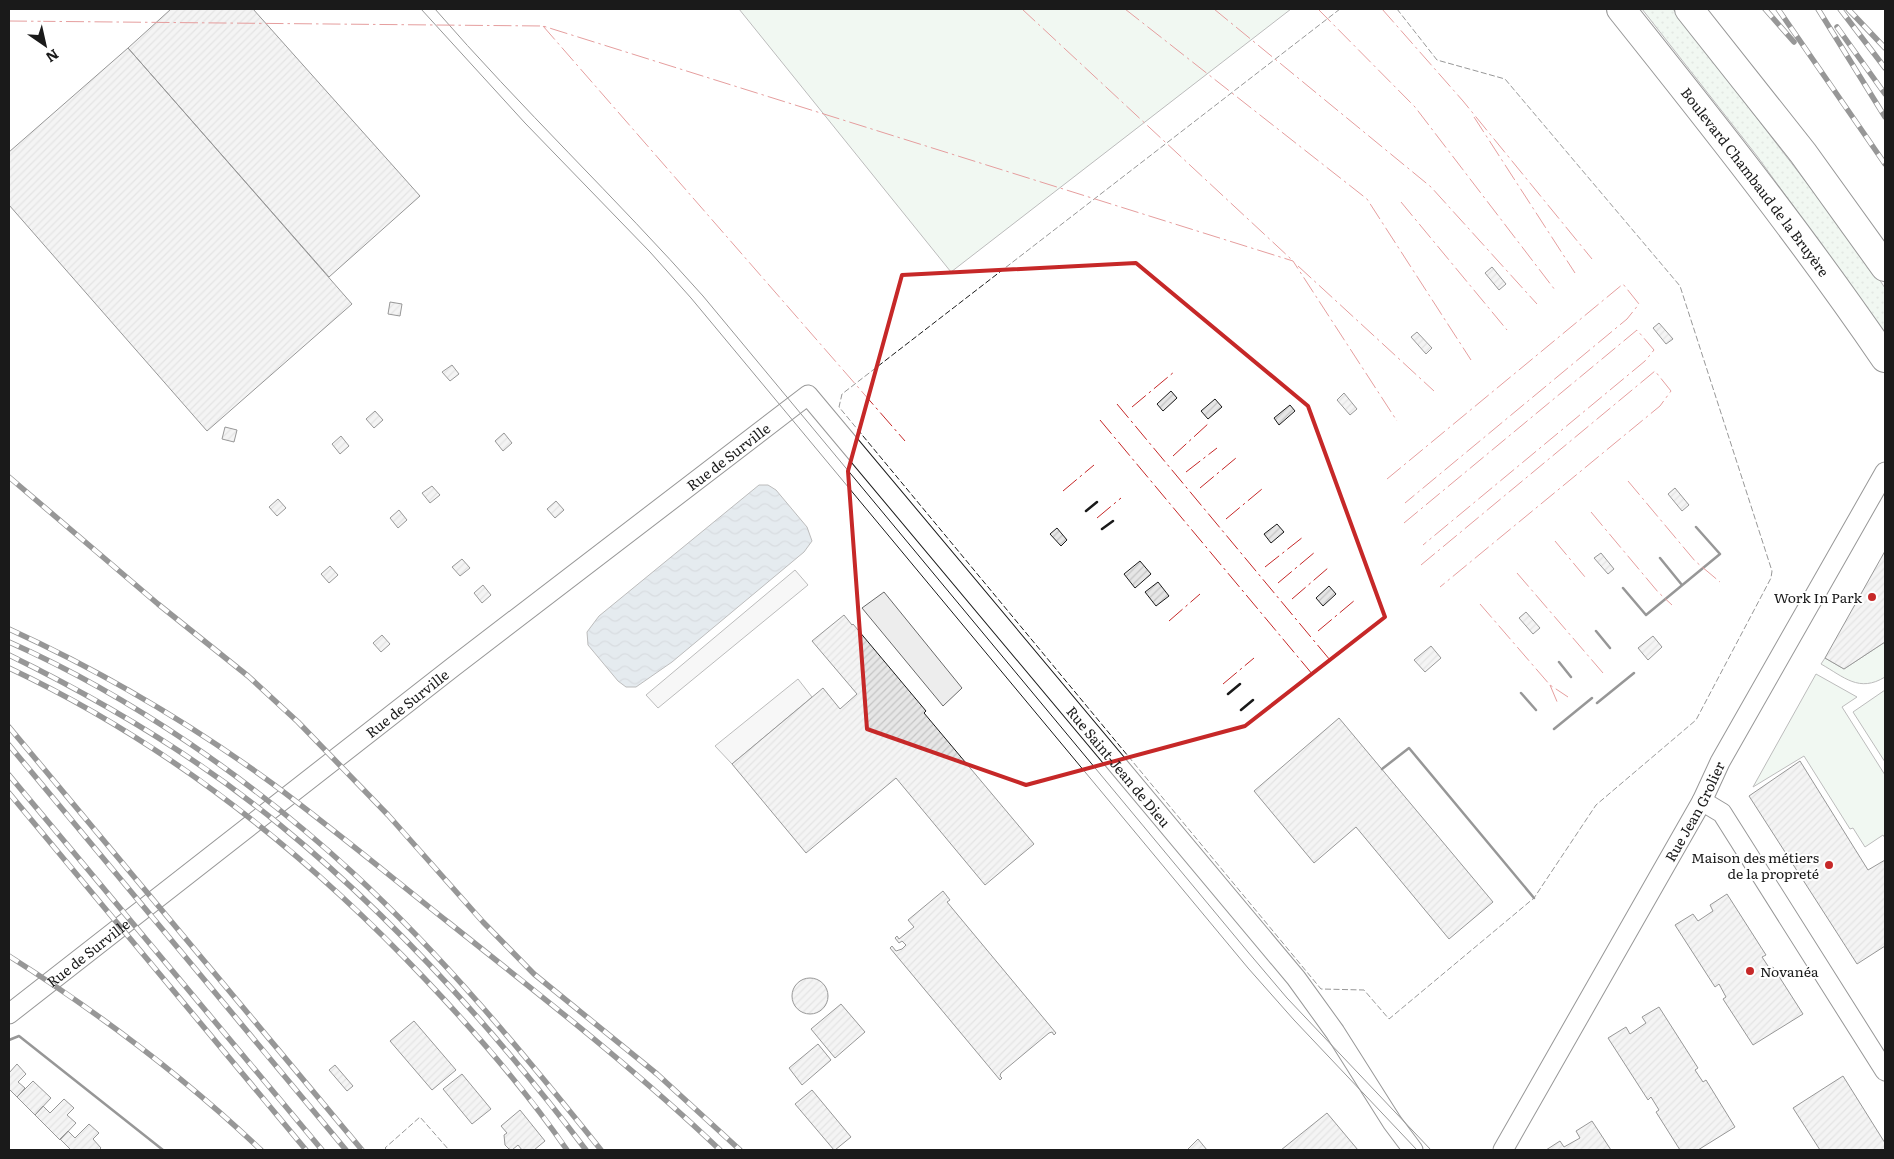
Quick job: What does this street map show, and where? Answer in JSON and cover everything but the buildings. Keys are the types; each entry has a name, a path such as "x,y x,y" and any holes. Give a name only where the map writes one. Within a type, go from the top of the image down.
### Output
{"main road":[{"name":"Boulevard Chambaud de la Bruyère","path":"1621,9 1756,179 1850,306 1885,358"},
{"path":"1689,9 1803,154 1885,266"}],"street":[{"name":"Rue de Surville","path":"9,1014 468,656 808,395"},
{"name":"Rue Saint-Jean de Dieu","path":"808,395 1296,978 1335,1032 1392,1122 1413,1150"},
{"name":"Rue Jean Grolier","path":"1503,1150 1702,801 1720,762 1885,472"},
{"path":"1702,801 1722,813 1885,1071"}],"highlighted area":[{"path":"1136,263 1308,406 1385,617 1245,726 1026,785 867,729 848,471 902,275"}],"green space":[{"path":"739,9 1291,9 951,272"},
{"path":"1642,9 1673,9 1869,264 1885,288 1885,333 1757,156"},
{"path":"1885,642 1885,677 1876,682 1867,684 1852,681 1821,664 1825,658 1844,669"},
{"path":"1816,674 1857,697 1842,707 1885,775 1885,838 1883,835 1865,847 1853,828 1850,829 1804,756 1753,787"},
{"path":"1885,690 1885,762 1853,712"}],"shaded area":[{"path":"795,570 808,585 658,708 646,695"},
{"path":"884,592 962,688 943,706 862,608"},
{"path":"798,679 812,697 732,764 715,746"}],"water":[{"path":"759,485 768,485 776,490 807,527 812,541 804,552 672,662 636,687 626,687 618,681 588,645 587,632 599,616"}],"tram line":[{"path":"421,9 525,123 650,252 691,298 1248,968 1294,1020 1417,1150"},
{"path":"435,9 501,82 703,296 1287,998 1431,1150"}],"railway":[{"path":"1765,9 1794,42"},
{"path":"1778,9 1885,164"},
{"path":"1818,9 1885,117"},
{"path":"1840,9 1885,68"},
{"path":"1848,9 1885,48"},
{"path":"1837,27 1885,94"},
{"path":"9,477 158,604 248,676 298,722 388,815 483,922 534,974 657,1074 740,1150"},
{"path":"9,629 78,662 145,700 210,740 273,784 587,1033 720,1150"},
{"path":"9,642 55,664 146,715 233,774 315,839 387,905 451,972 513,1042 601,1150"},
{"path":"9,655 80,692 183,754 248,800 322,861 442,978 517,1063 586,1150"},
{"path":"9,668 68,698 124,730 179,766 282,844 379,932 444,999 517,1083 567,1150"},
{"path":"9,727 362,1150"},
{"path":"9,745 346,1150"},
{"path":"9,775 322,1150"},
{"path":"9,793 306,1150"},
{"path":"9,956 76,1000 140,1047 202,1097 261,1150"}],"fence":[{"path":"1340,9 842,394 839,407 1321,989 1364,990 1389,1019 1534,898 1596,805 1696,720 1771,578 1772,571 1680,286 1505,79 1437,60 1397,9"},
{"path":"387,1150 385,1148 420,1117 449,1150"}],"wall":[{"path":"1086,511 1097,502"},
{"path":"1102,529 1113,521"},
{"path":"1623,588 1646,615 1720,554 1696,527"},
{"path":"1660,558 1682,585"},
{"path":"1596,631 1610,648"},
{"path":"1559,662 1571,677"},
{"path":"1597,703 1634,673"},
{"path":"1228,694 1240,684"},
{"path":"1521,693 1536,710"},
{"path":"1554,729 1592,698"},
{"path":"1241,710 1253,700"},
{"path":"1382,769 1409,748 1534,898"},
{"path":"9,1040 19,1036 163,1150"}],"power":[{"path":"1022,9 1291,259"},
{"path":"1125,9 1367,199 1471,360"},
{"path":"1214,9 1431,187 1537,304"},
{"path":"1318,9 1415,107 1555,290"},
{"path":"1382,9 1463,101 1592,259"},
{"path":"9,21 543,26 1293,261 1397,421"},
{"path":"543,26 905,441"},
{"path":"1474,117 1575,273"},
{"path":"1401,202 1507,330"},
{"path":"1298,266 1434,391"},
{"path":"1387,479 1623,284 1639,304 1627,319 1405,503"},
{"path":"1404,523 1637,330 1654,350 1645,361 1423,545"},
{"path":"1421,565 1655,371 1671,391 1660,406 1440,587"},
{"path":"1132,407 1174,372"},
{"path":"1117,404 1330,660"},
{"path":"1100,420 1313,675"},
{"path":"1173,456 1209,423"},
{"path":"1186,472 1217,448"},
{"path":"1200,488 1236,458"},
{"path":"1063,491 1094,465"},
{"path":"1628,481 1695,561 1720,582"},
{"path":"1226,519 1262,489"},
{"path":"1097,518 1121,498"},
{"path":"1591,512 1658,592 1672,605"},
{"path":"1265,567 1303,537"},
{"path":"1555,541 1585,577"},
{"path":"1278,583 1315,552"},
{"path":"1292,599 1328,568"},
{"path":"1517,573 1603,673"},
{"path":"1169,621 1200,594"},
{"path":"1318,631 1355,600"},
{"path":"1480,604 1550,685 1568,697"},
{"path":"1223,684 1254,658"},
{"path":"1550,685 1558,704"}],"place":[{"name":"Work In Park","path":"1872,597"},
{"name":"Maison des métiers de la propreté","path":"1829,865"},
{"name":"Novanéa","path":"1750,971"}]}
